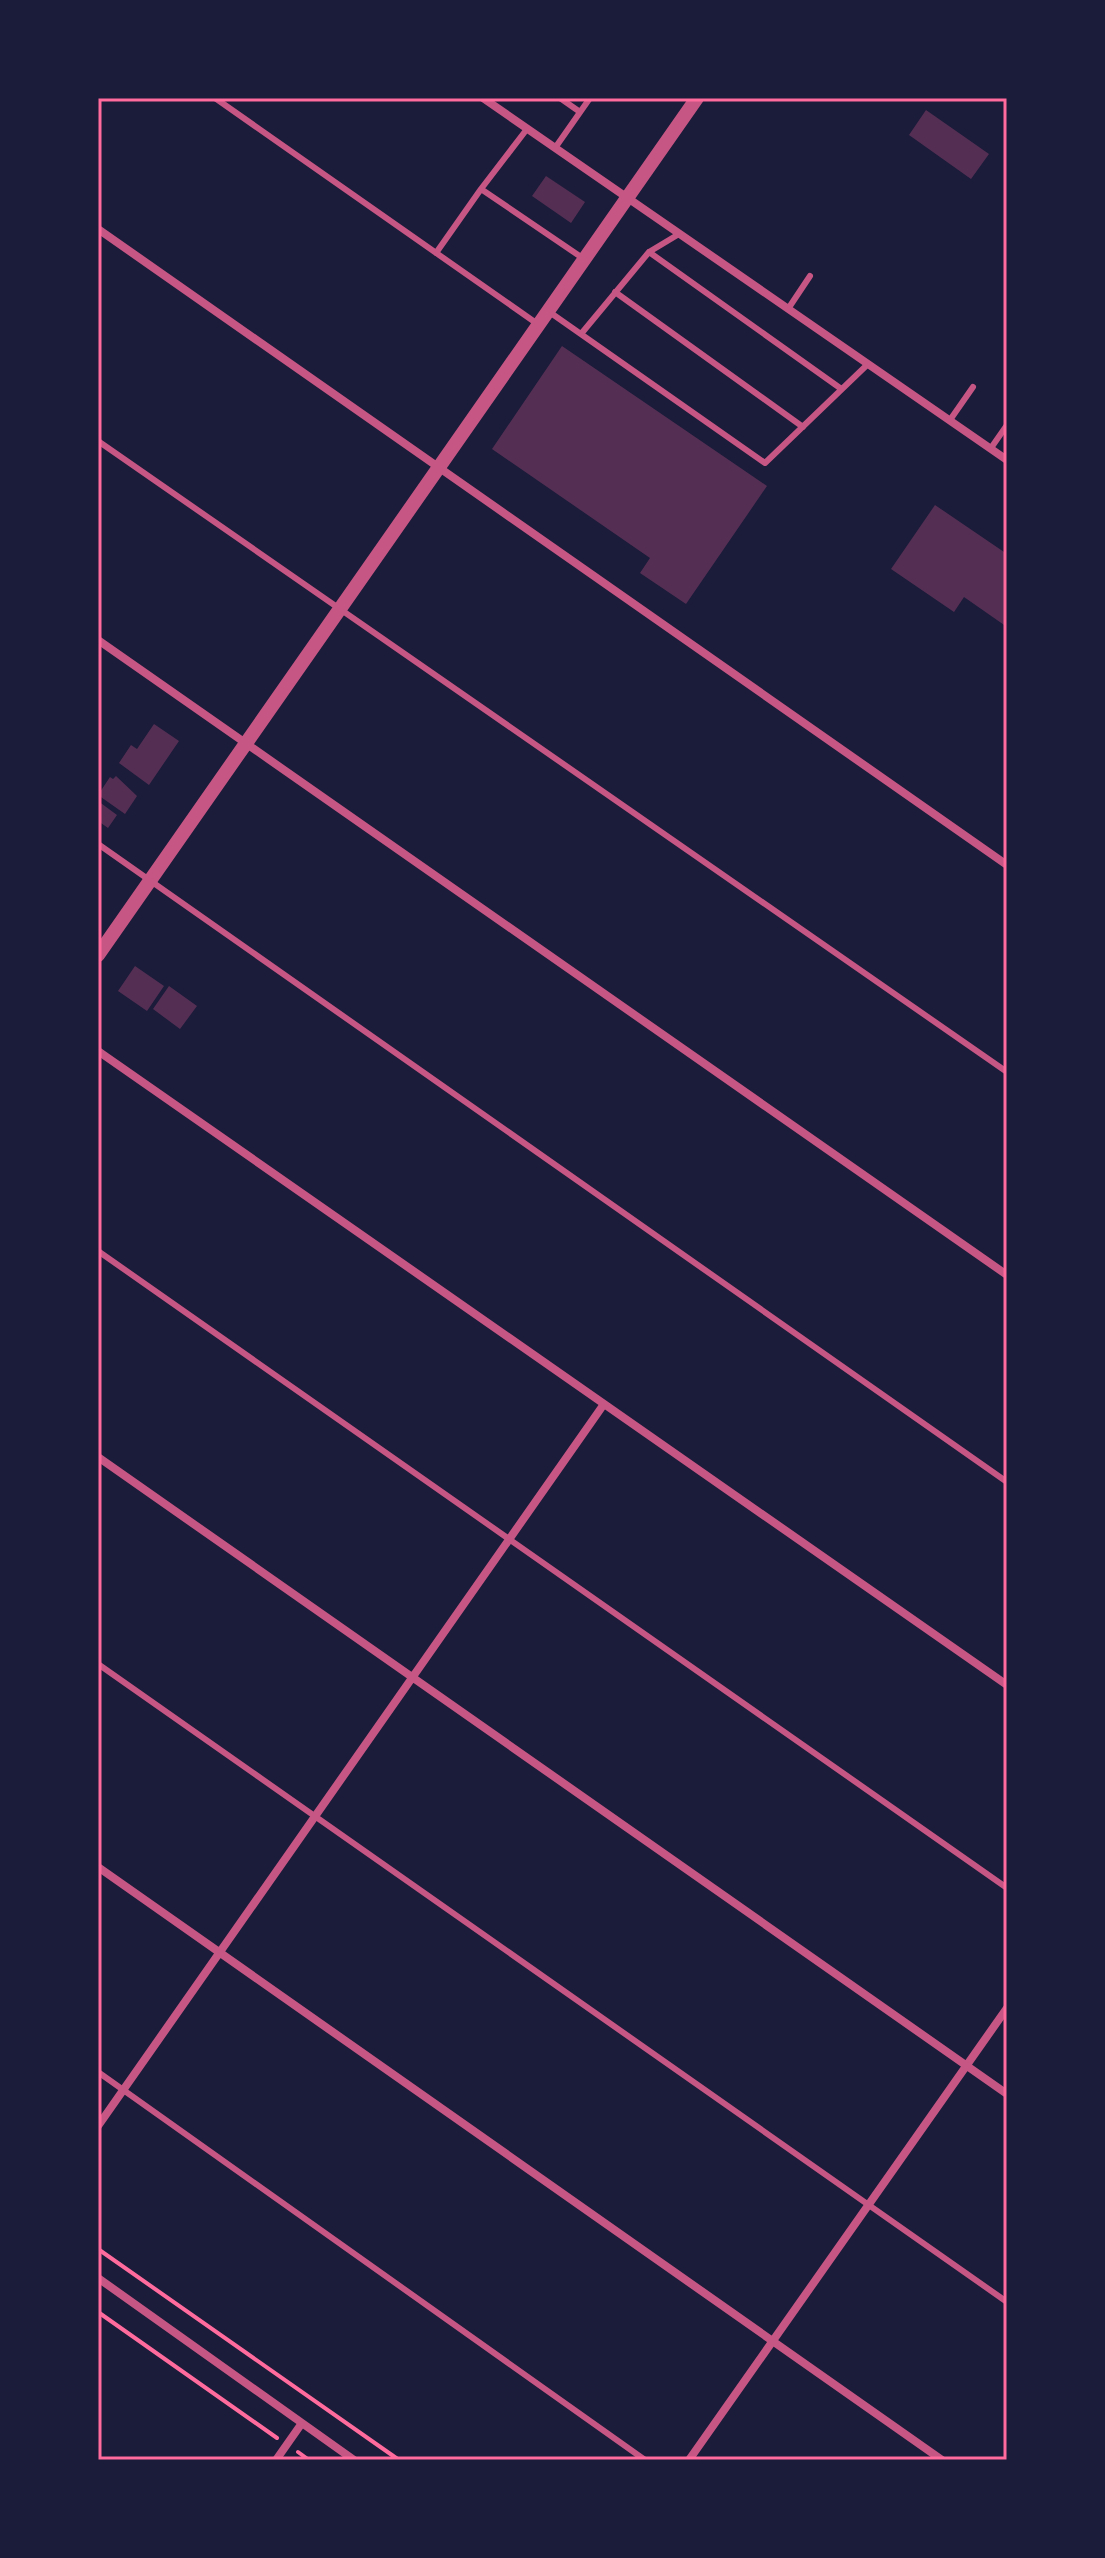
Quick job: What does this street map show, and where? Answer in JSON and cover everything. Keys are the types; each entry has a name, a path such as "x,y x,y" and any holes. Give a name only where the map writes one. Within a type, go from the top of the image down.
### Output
{"street":[{"path":"485,99 1007,460"},
{"path":"98,955 539,325 689,101"},
{"path":"98,229 1007,865"},
{"path":"98,640 1007,1275"},
{"path":"98,1051 1007,1685"},
{"path":"98,2126 414,1680 604,1404"},
{"path":"98,1457 1007,2094"},
{"path":"98,1867 942,2460"},
{"path":"689,2460 1007,2008"},
{"path":"98,2278 354,2460"},
{"path":"276,2460 302,2423"}],"lane":[{"path":"215,98 539,325"},
{"path":"560,98 580,112"},
{"path":"555,148 590,98"},
{"path":"436,253 527,129"},
{"path":"481,189 584,259"},
{"path":"581,334 649,252 679,234"},
{"path":"649,252 840,388"},
{"path":"788,309 810,276"},
{"path":"615,292 803,427"},
{"path":"548,311 765,463 868,364"},
{"path":"950,420 973,387"},
{"path":"991,448 1007,425"},
{"path":"98,441 1007,1072"},
{"path":"98,844 1007,1482"},
{"path":"98,1251 1007,1888"},
{"path":"98,1664 1007,2302"},
{"path":"98,2072 645,2460"}],"path":[{"path":"98,2249 399,2460"},
{"path":"98,2312 309,2460"}],"building":[{"path":"926,110 989,154 971,179 909,135"},
{"path":"546,176 585,202 571,223 532,196"},
{"path":"562,346 767,486 686,604 640,573 650,558 492,449"},
{"path":"935,505 1007,554 1007,627 964,597 954,612 891,569"},
{"path":"154,724 179,741 149,785 119,763 131,745 137,749"},
{"path":"116,776 137,796 125,814 98,795 110,777 113,779"},
{"path":"98,801 117,815 108,828 98,821"},
{"path":"135,966 164,986 147,1011 118,991"},
{"path":"169,986 197,1006 180,1029 153,1009"}]}
